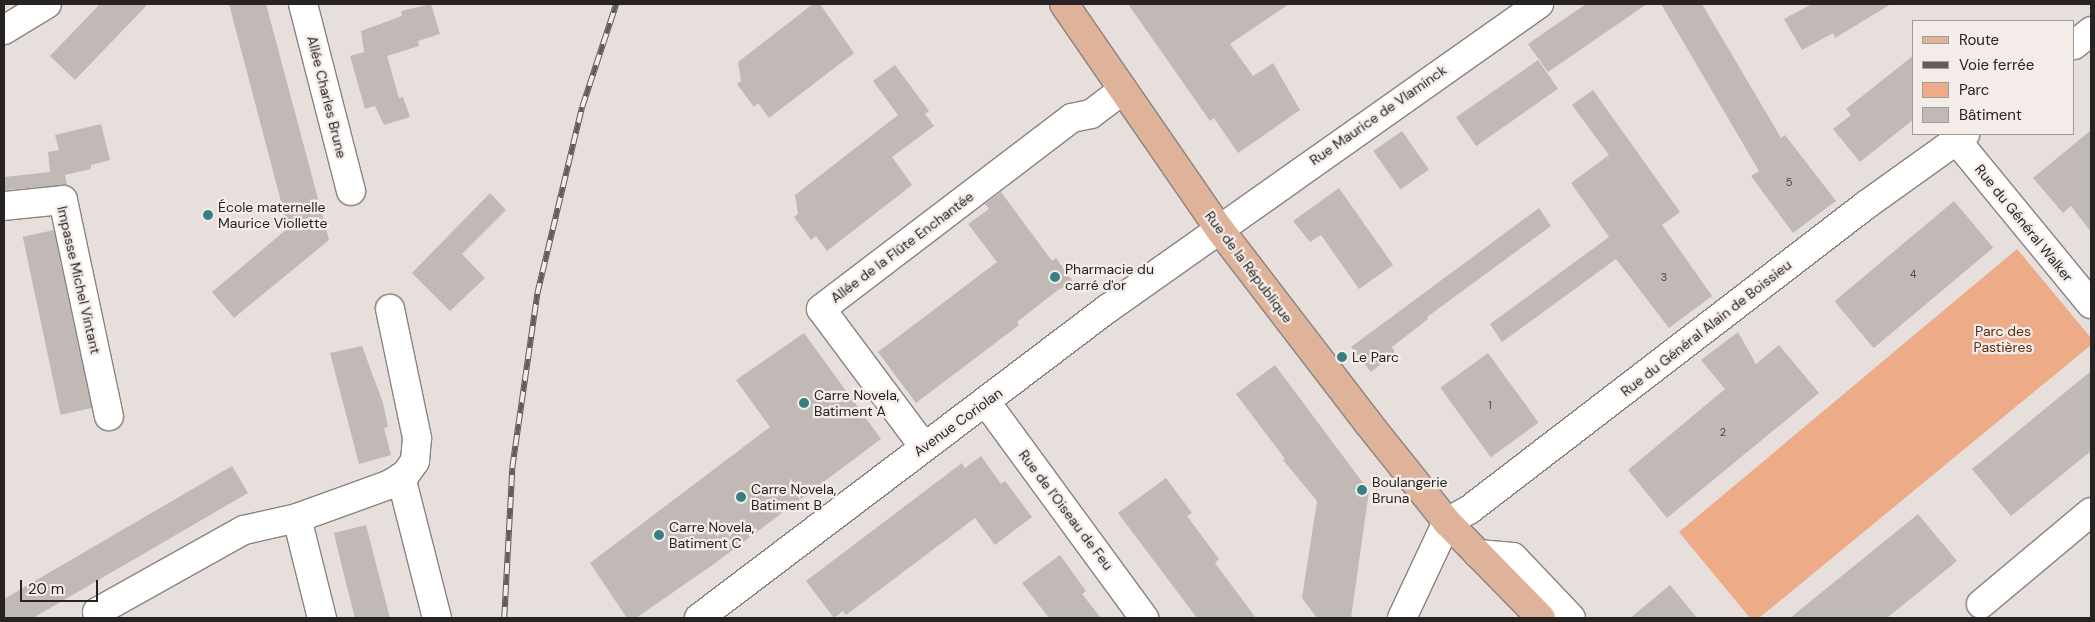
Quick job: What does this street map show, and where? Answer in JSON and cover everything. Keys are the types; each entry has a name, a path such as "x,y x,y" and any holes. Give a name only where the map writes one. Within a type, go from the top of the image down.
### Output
{"main road":[{"name":"Rue de la République","path":"1064,4 1220,230 1447,522 1541,618"}],"street":[{"path":"4,30 47,4"},
{"name":"Allée Charles Brune","path":"303,4 351,191"},
{"name":"Rue Maurice de Vlaminck","path":"1220,230 1244,209 1539,4"},
{"path":"2075,44 2091,31"},
{"name":"Allée de la Flûte Enchantée","path":"924,447 821,309 1072,118 1091,114 1123,90"},
{"name":"Rue du Général Walker","path":"1961,137 2086,288"},
{"name":"Rue du Général Alain de Boissieu","path":"1447,522 1470,510 1866,205 1961,137"},
{"name":"Impasse Michel Vintant","path":"4,206 63,200 109,416"},
{"name":"Avenue Coriolan","path":"699,618 1106,310 1220,230"},
{"path":"95,616 244,530 297,518 388,485 401,477 415,461 417,438 390,309"},
{"name":"Rue de l'Oiseau de Feu","path":"986,402 1144,618"},
{"path":"401,477 437,618"},
{"path":"1981,604 2091,512"},
{"path":"297,518 322,618"},
{"path":"1402,618 1447,522"},
{"path":"1478,554 1513,557 1571,618"}],"green space":[{"name":"Parc des Pastières","path":"2017,249 2091,338 2091,345 1759,618 1750,618 1679,532"}],"building":[{"path":"100,4 148,4 75,80 50,56"},
{"path":"229,4 266,4 329,240 234,318 212,292 288,228"},
{"path":"431,4 440,34 418,41 419,46 387,56 399,98 403,97 410,117 384,125 375,106 365,109 350,56 364,52 361,31 402,16 401,11"},
{"path":"813,4 820,4 854,53 769,118 758,103 754,107 737,84 741,81 738,62"},
{"path":"1128,4 1289,4 1230,44 1253,76 1273,63 1300,110 1238,153 1214,118 1210,121"},
{"path":"1586,4 1647,4 1548,72 1528,44"},
{"path":"1661,4 1702,4 1781,138 1785,135 1836,201 1793,233 1751,176 1759,171"},
{"path":"1812,4 1891,4 1835,38 1833,33 1802,50 1784,19"},
{"path":"1912,57 1912,121 1860,162 1833,129 1851,115 1846,109"},
{"path":"1538,60 1558,89 1476,146 1456,117"},
{"path":"895,65 929,111 925,114 934,126 892,157 912,185 827,251 816,236 811,240 794,217 798,214 795,195 898,115 873,81"},
{"path":"1593,90 1680,212 1662,225 1712,296 1669,328 1616,259 1502,342 1490,324 1609,237 1571,183 1609,155 1572,105"},
{"path":"101,124 110,160 91,165 91,169 65,175 67,185 4,190 4,177 50,172 48,152 59,150 55,135"},
{"path":"2091,130 2091,232 2071,206 2063,213 2033,178"},
{"path":"1402,131 1429,170 1400,190 1373,151"},
{"path":"1339,188 1393,265 1359,289 1321,235 1310,242 1293,221"},
{"path":"1001,192 1052,261 1056,258 1074,283 1058,290 1017,322 1019,325 916,403 878,352 997,262 968,224 989,209 985,204"},
{"path":"490,193 506,210 462,254 485,278 450,311 412,273"},
{"path":"1954,201 1993,248 1874,348 1834,301"},
{"path":"1539,208 1551,226 1427,317 1428,319 1392,347 1395,353 1371,372 1351,347"},
{"path":"54,230 92,408 61,415 23,237"},
{"path":"1738,332 1756,364 1779,345 1819,393 1667,518 1628,470 1725,389 1701,360"},
{"path":"804,333 881,439 711,566 636,618 627,618 590,563 770,427 736,380"},
{"path":"362,346 383,403 388,427 384,428 391,455 359,464 330,353"},
{"path":"1488,353 1539,423 1491,457 1440,388"},
{"path":"1275,365 1369,491 1351,618 1317,618 1302,598 1317,501 1283,460 1285,459 1236,394"},
{"path":"2091,371 2091,451 2011,516 1972,469"},
{"path":"981,456 1001,484 1005,481 1032,517 995,545 975,518 846,615 843,611 834,618 806,581 962,463 965,468"},
{"path":"232,466 248,493 33,618 4,618 4,599"},
{"path":"1166,478 1192,513 1187,516 1219,559 1215,563 1256,618 1197,618 1118,513"},
{"path":"1918,514 1957,561 1887,618 1790,618"},
{"path":"366,525 390,618 355,618 334,533"},
{"path":"1060,555 1086,591 1082,594 1101,618 1049,618 1022,583"},
{"path":"1670,585 1697,618 1630,618"}],"railway":[{"path":"504,618 512,468 537,294 582,107 616,4"}],"place":[{"name":"École maternelle Maurice Viollette","path":"208,215"},
{"name":"Pharmacie du carré d'or","path":"1055,277"},
{"name":"Le Parc","path":"1342,357"},
{"name":"Carre Novela, Batiment A","path":"804,403"},
{"name":"Boulangerie Bruna","path":"1362,490"},
{"name":"Carre Novela, Batiment B","path":"741,497"},
{"name":"Carre Novela, Batiment C","path":"659,535"}]}
